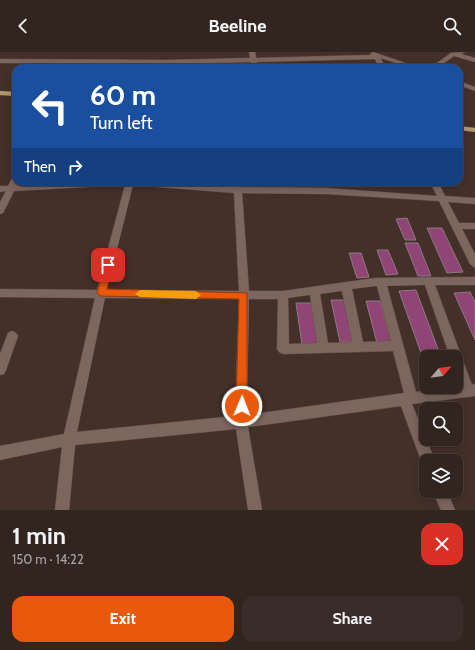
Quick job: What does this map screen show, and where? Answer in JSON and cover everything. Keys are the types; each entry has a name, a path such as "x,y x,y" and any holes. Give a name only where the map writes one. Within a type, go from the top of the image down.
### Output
{"main road":[{"path":"0,93 12,94"},
{"path":"463,128 475,130"}],"street":[{"path":"252,52 254,64"},
{"path":"305,52 309,64"},
{"path":"366,52 404,64"},
{"path":"438,64 450,53 462,52"},
{"path":"450,53 475,60"},
{"path":"0,61 168,62 378,56"},
{"path":"378,56 381,64"},
{"path":"463,84 475,89"},
{"path":"0,211 13,186"},
{"path":"0,189 56,186"},
{"path":"62,510 69,439 101,293 129,186"},
{"path":"212,186 325,186 442,199 475,201"},
{"path":"436,186 475,264"},
{"path":"232,187 244,296 242,422 255,510"},
{"path":"456,226 475,226"},
{"path":"0,294 101,293 283,296 381,282 475,281"},
{"path":"381,282 398,346 408,399 426,454"},
{"path":"0,453 69,439 242,422 472,390 429,282"},
{"path":"346,286 359,347"},
{"path":"314,291 323,348"},
{"path":"283,296 283,349 398,346"},
{"path":"0,368 12,336"},
{"path":"443,498 448,510"}],"building":[{"path":"407,218 416,240 405,240 396,219"},
{"path":"427,228 442,228 463,272 447,273"},
{"path":"405,243 418,243 431,276 418,276"},
{"path":"377,250 388,250 398,274 386,275"},
{"path":"349,253 361,253 369,277 357,278"},
{"path":"416,290 438,350 420,350 399,291"},
{"path":"470,292 475,302 475,340 454,293"},
{"path":"331,300 346,300 355,342 340,342"},
{"path":"366,301 380,301 392,343 377,343"},
{"path":"296,303 311,303 318,345 302,345"}],"slow traffic":[{"path":"140,294 196,295"}],"route":[{"path":"108,265 101,293 244,296 242,406"}]}
